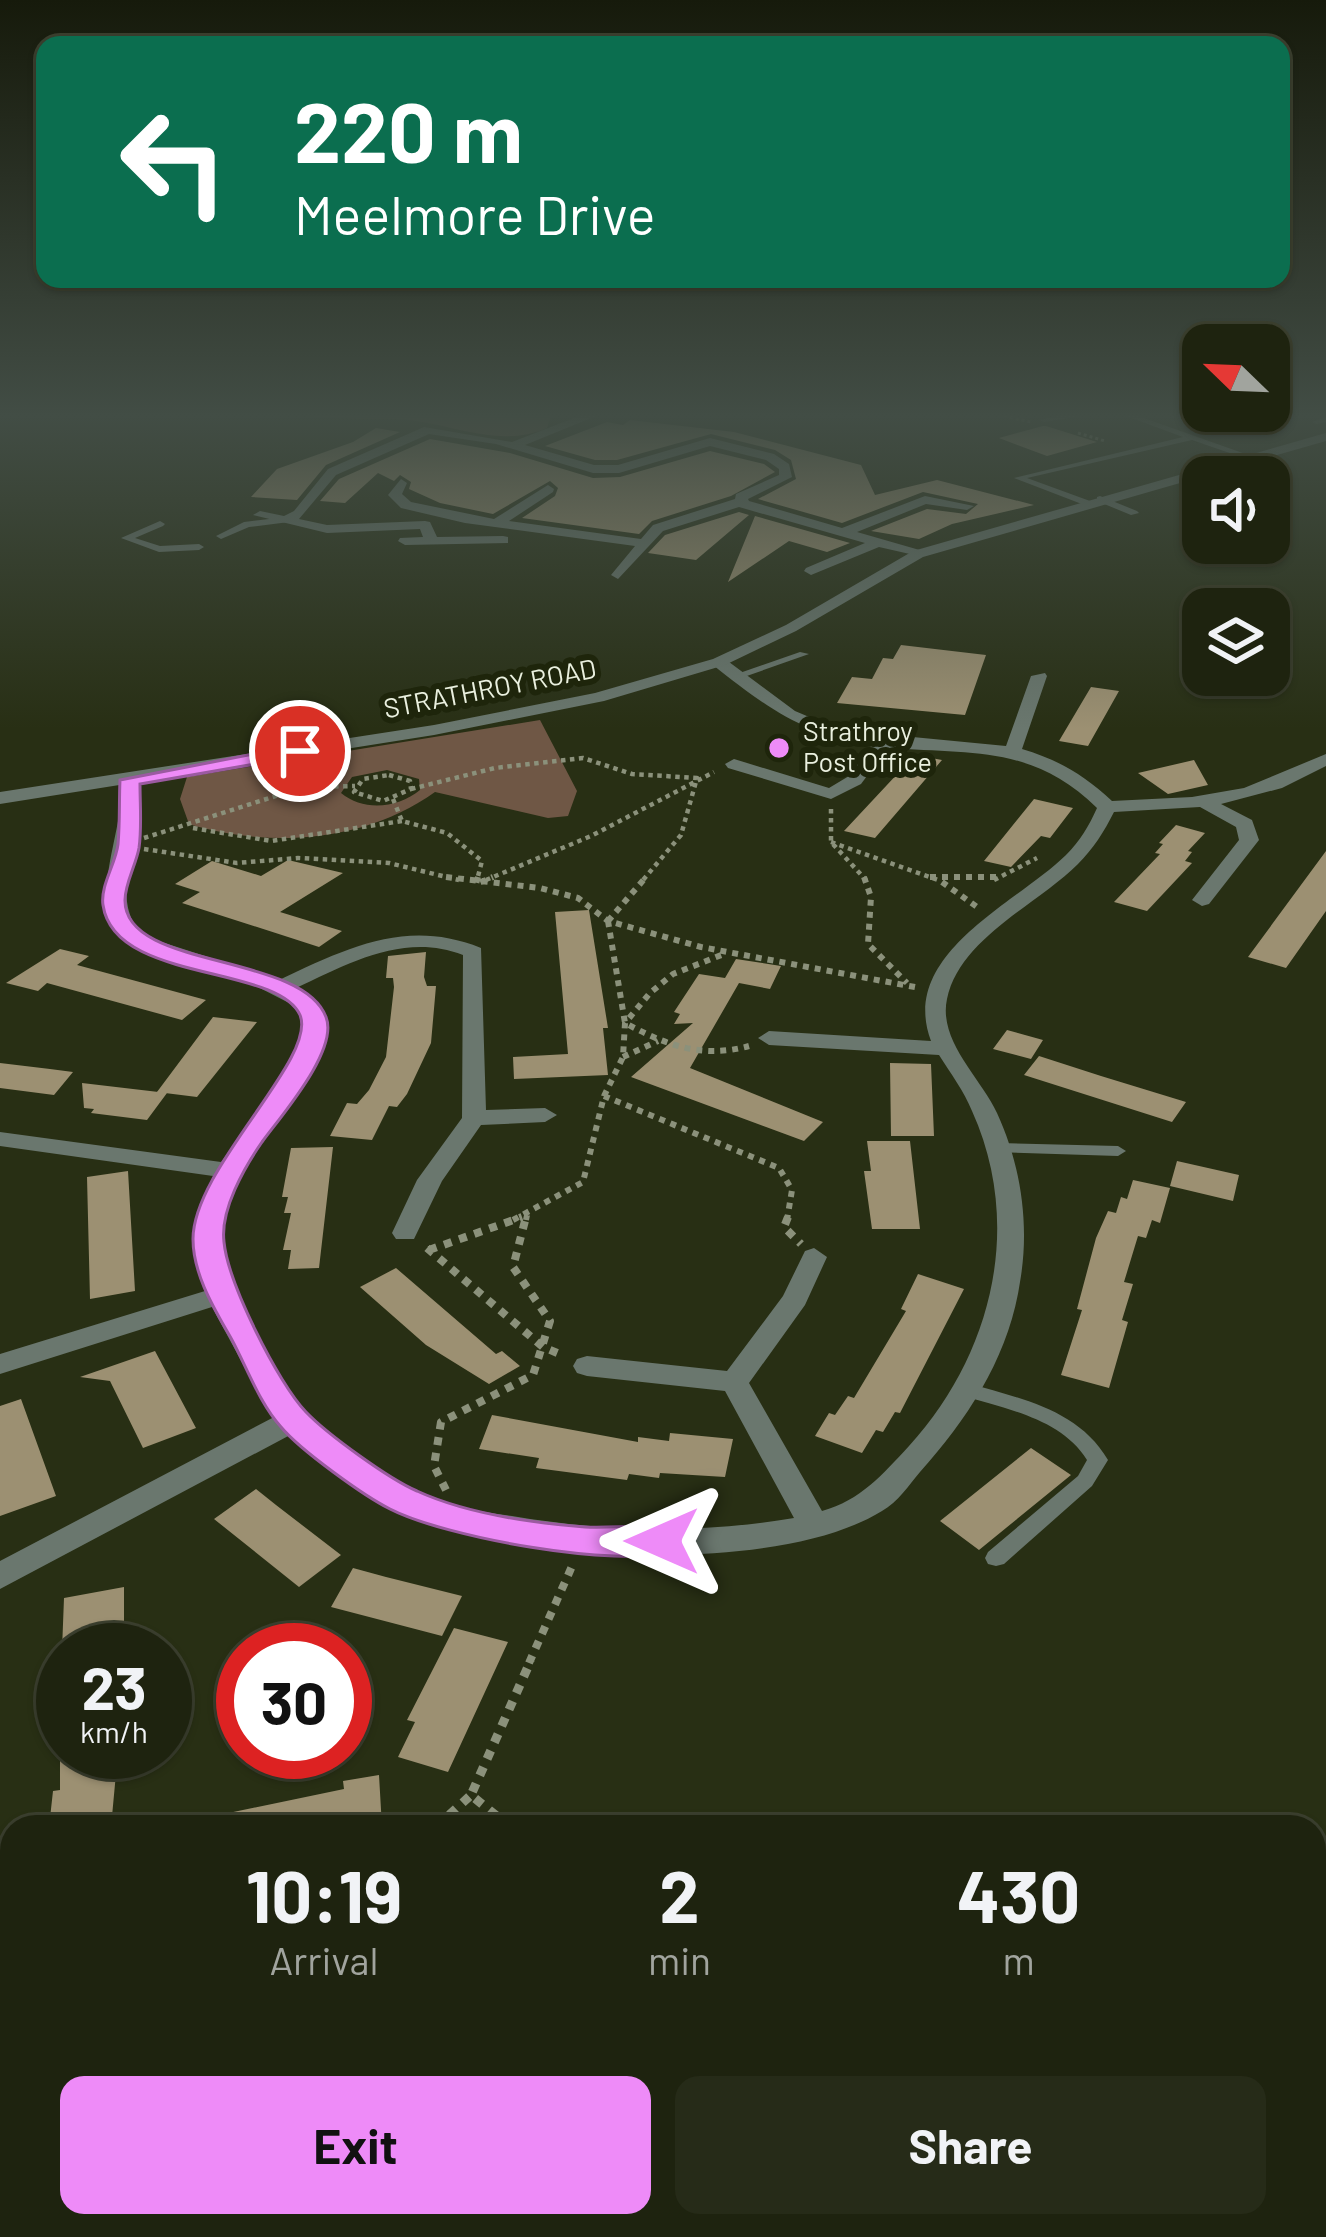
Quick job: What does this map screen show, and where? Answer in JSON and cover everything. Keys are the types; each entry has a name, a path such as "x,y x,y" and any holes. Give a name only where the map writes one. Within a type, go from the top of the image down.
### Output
{"street":[{"path":"288,520 327,529 425,525 432,541"},
{"path":"479,520 640,543"},
{"path":"496,524 501,520"},
{"path":"618,575 640,543 677,520"},
{"path":"801,520 918,554 1029,520"},
{"path":"842,533 874,520"},
{"path":"405,541 503,541"},
{"path":"811,571 877,543"},
{"name":"STRATHROY ROAD","path":"0,798 503,718 728,669 918,554"},
{"path":"728,669 804,724 842,736 1013,748 1089,784 1107,807"},
{"path":"1013,748 1028,724 1028,696 1039,676"},
{"path":"734,764 831,794 855,780 885,740"},
{"path":"1107,807 1204,802 1298,777 1326,759"},
{"path":"130,780 129,844 113,902 124,930 152,948 279,988 302,1000 314,1017 315,1036 302,1067 228,1170 208,1238 221,1295 293,1420 402,1500 464,1519 584,1541 702,1541 814,1525 873,1503 952,1421 1004,1315 1011,1209 998,1148 982,1105 934,1019 936,992 999,917 1080,856 1107,807"},
{"path":"1202,899 1249,840 1245,824 1204,802"},
{"path":"279,988 357,953 399,942 454,941 474,952 478,1028 474,1118 430,1180 405,1233"},
{"path":"769,1038 947,1049"},
{"path":"474,1118 545,1115"},
{"path":"0,1139 228,1170"},
{"path":"734,1382 795,1299 814,1257"},
{"path":"0,1364 221,1295"},
{"path":"587,1366 734,1382"},
{"path":"734,1382 814,1525"},
{"path":"0,1576 293,1420"}],"lane":[{"path":"221,536 248,524 282,520"},
{"path":"160,524 126,538 160,549 199,547"},
{"path":"728,669 804,654"},
{"path":"998,1148 1118,1151"},
{"path":"1083,1150 1087,1170"},
{"path":"968,1390 1047,1417 1088,1438 1098,1460 1085,1481 996,1558"}],"path":[{"path":"355,786 354,792 364,799 393,799 412,789 495,768 583,758 632,774 698,778"},
{"path":"476,884 591,836 698,778 734,764"},
{"path":"129,844 304,787 355,786 389,775 405,778 412,789"},
{"path":"608,921 681,835 698,778"},
{"path":"831,794 831,842 862,869 875,903 868,944 910,986"},
{"path":"393,799 402,821"},
{"path":"189,827 265,842 320,840 402,821 447,833 482,861 476,884"},
{"path":"831,842 939,880 992,881 1042,855"},
{"path":"129,844 237,862 298,858 389,863 476,884 561,892 608,921 725,953 936,992"},
{"path":"939,880 961,901 999,917"},
{"path":"429,1250 527,1215 583,1182 604,1096 623,1057 626,1023 608,921"},
{"path":"626,1023 673,974 725,953"},
{"path":"626,1023 658,1041 718,1058 769,1038"},
{"path":"623,1057 658,1041"},
{"path":"604,1096 779,1168 791,1183 795,1200 784,1227 814,1257"},
{"path":"464,1519 434,1466 441,1422 533,1375 550,1322 513,1267 527,1215"},
{"path":"405,1233 543,1347 587,1366"},
{"path":"449,1815 471,1795 584,1541"},
{"path":"471,1795 495,1815"}],"shaded area":[{"path":"540,720 577,791 568,816 548,818 435,792 379,822 348,831 252,837 189,824 180,799 187,777","holes":["387,770 419,779 420,790 391,804 360,803 341,793 352,777"]}],"building":[{"path":"540,520 654,520 639,534"},
{"path":"712,520 743,520 696,560 648,553 665,535"},
{"path":"753,520 770,520 850,543 827,552 789,541 728,582"},
{"path":"898,520 968,520 919,539 871,531"},
{"path":"901,645 986,655 965,715 837,703 852,677 872,679 883,658 893,659"},
{"path":"1091,687 1119,691 1088,746 1059,741"},
{"path":"915,755 942,760 875,838 844,831"},
{"path":"1194,760 1208,785 1168,794 1138,773"},
{"path":"1034,799 1073,808 1050,838 1041,836 1011,867 984,861"},
{"path":"1176,825 1205,833 1188,851 1192,852 1185,861 1192,863 1147,911 1114,902 1160,854 1155,853 1163,844 1159,843"},
{"path":"1326,851 1326,911 1286,968 1248,957"},
{"path":"288,860 343,873 280,912 342,931 319,947 182,903 200,892 175,884 212,861 261,876"},
{"path":"589,910 608,1028 603,1028 608,1075 514,1079 513,1057 568,1054 555,912"},
{"path":"60,949 89,956 77,965 206,1000 182,1020 47,983 38,991 6,983"},
{"path":"426,952 424,977 427,986 436,986 431,1043 407,1094 397,1107 389,1106 372,1140 330,1136 347,1103 357,1104 369,1090 386,1057 394,987 393,978 386,978 388,956"},
{"path":"736,959 781,966 770,989 739,983 690,1068 823,1122 804,1141 631,1077 693,1023 674,1024 680,1014 674,1012 699,974 725,978"},
{"path":"213,1017 257,1022 197,1097 157,1092"},
{"path":"1007,1030 1043,1040 1031,1059 993,1049"},
{"path":"1039,1056 1186,1102 1172,1122 1024,1075"},
{"path":"0,1063 73,1072 54,1095 0,1088"},
{"path":"890,1063 931,1064 934,1136 891,1136"},
{"path":"82,1083 167,1093 147,1120 91,1113 94,1109 84,1108"},
{"path":"867,1141 910,1141 920,1229 872,1229 864,1171 871,1171"},
{"path":"333,1147 319,1268 288,1269 291,1250 283,1250 291,1213 284,1213 288,1197 282,1197 291,1148"},
{"path":"1177,1161 1239,1175 1233,1201 1170,1186"},
{"path":"128,1171 135,1291 90,1299 87,1177"},
{"path":"1133,1180 1170,1188 1160,1223 1152,1220 1146,1238 1138,1236 1124,1282 1133,1284 1122,1320 1128,1322 1109,1388 1061,1375 1082,1310 1077,1309 1096,1238 1108,1211 1116,1213 1121,1197 1127,1199"},
{"path":"396,1268 496,1354 502,1351 520,1366 489,1384 426,1345 360,1287"},
{"path":"918,1274 964,1289 900,1413 895,1412 883,1432 876,1430 862,1453 815,1436 829,1413 835,1415 848,1396 854,1398 906,1311 901,1309"},
{"path":"155,1351 196,1428 143,1448 110,1381 80,1377"},
{"path":"21,1399 56,1496 0,1516 0,1406"},
{"path":"492,1415 638,1442 638,1437 669,1441 670,1433 733,1439 725,1477 660,1473 659,1478 629,1474 627,1480 536,1468 539,1458 479,1449"},
{"path":"1031,1448 1071,1475 979,1550 940,1521"},
{"path":"256,1489 341,1555 299,1587 214,1519"},
{"path":"353,1568 462,1596 442,1636 331,1607"},
{"path":"124,1587 124,1623 63,1623 64,1598"},
{"path":"454,1628 508,1642 448,1772 398,1757 415,1722 407,1720"},
{"path":"379,1775 381,1815 219,1815 344,1789 343,1781"},
{"path":"60,1779 115,1779 112,1815 50,1815 53,1791 60,1790"}],"place":[{"name":"Strathroy Post Office","path":"779,748"}],"route":[{"path":"300,751 130,780 129,846 113,902 124,930 152,948 279,988 302,1000 314,1017 315,1036 302,1067 228,1170 208,1238 221,1295 293,1420 402,1500 464,1519 584,1541 662,1541"}]}
